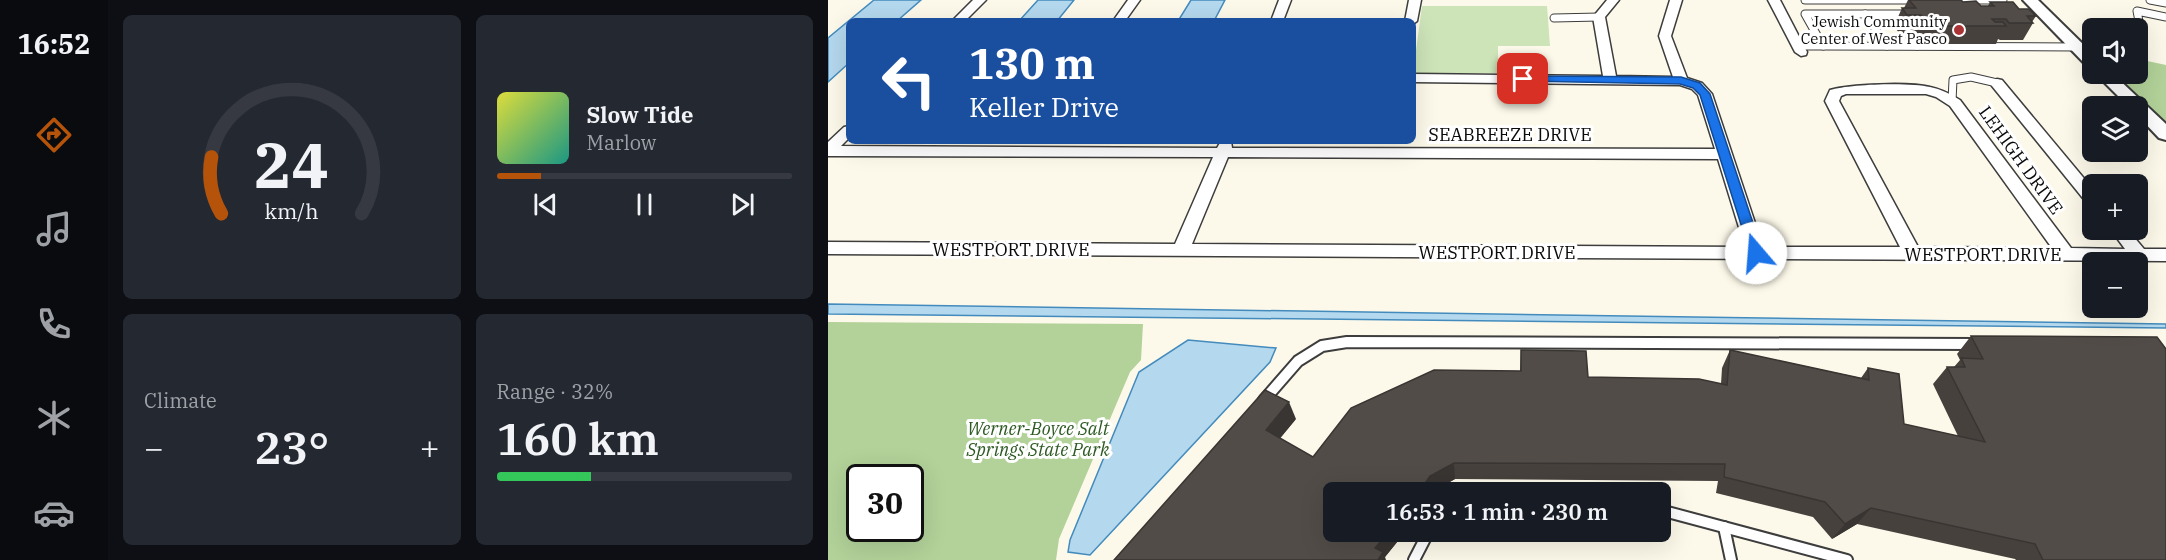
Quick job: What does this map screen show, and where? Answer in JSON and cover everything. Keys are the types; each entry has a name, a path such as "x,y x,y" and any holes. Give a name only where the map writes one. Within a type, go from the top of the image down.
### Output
{"street":[{"path":"961,18 980,0"},
{"path":"1121,18 1134,0"},
{"path":"1277,18 1285,0"},
{"path":"1412,18 1415,0"},
{"path":"1610,80 1599,17 1613,0"},
{"path":"1676,0 1665,36 1689,83 1705,94 1756,253"},
{"path":"1773,0 1800,49"},
{"path":"2037,10 2082,52"},
{"path":"1416,78 1689,83"},
{"path":"1997,83 2082,186"},
{"path":"2114,84 2166,134"},
{"path":"1912,253 1832,102 1834,93 1845,90 1927,90 1946,97"},
{"name":"LEHIGH DRIVE","path":"1946,97 2066,254"},
{"path":"828,151 846,133"},
{"name":"SEABREEZE DRIVE","path":"828,151 1030,146 1724,154"},
{"path":"1181,250 1224,147"},
{"path":"2127,240 2137,252"},
{"name":"WESTPORT DRIVE","path":"828,248 2082,254"},
{"name":"WESTPORT DRIVE","path":"2148,254 2166,255"}],"lane":[{"path":"1805,0 1922,0"},
{"path":"1945,0 2003,0 2010,7"},
{"path":"2151,0 2166,3"},
{"path":"2138,18 2137,11 2166,17"},
{"path":"1824,46 1805,14 1865,14 1895,17 1915,14"},
{"path":"1865,14 1887,46"},
{"path":"1554,18 1599,17"},
{"path":"1907,33 1917,46"},
{"path":"2027,40 2034,46"},
{"path":"1800,49 1824,46 2077,47"},
{"path":"1946,97 1953,80 1971,77 1997,83"},
{"path":"1260,404 1298,361 1322,346 1347,342 1988,344"},
{"path":"1671,513 1847,560"},
{"path":"1724,526 1731,560"},
{"path":"1414,560 1423,542"}],"green space":[{"path":"1422,6 1547,6 1550,46 1498,46 1498,73 1416,73 1416,51"},
{"path":"2148,61 2166,65 2166,123 2148,106 2148,96 2138,96 2125,84 2148,84"},
{"name":"Werner-Boyce Salt Springs State Park","path":"828,322 1143,324 1141,360 1130,372 1059,539 1056,560 828,560"}],"water":[{"path":"874,0 921,0 900,18 852,18"},
{"path":"1038,0 1074,0 1059,18 1022,18"},
{"path":"1191,0 1225,0 1216,18 1180,18"},
{"path":"846,23 846,66 828,82 828,38"},
{"path":"828,304 2166,324 2166,328 828,314"},
{"path":"1188,340 1276,348 1270,362 1090,555 1068,552 1070,540 1139,372"}],"building":[{"path":"1909,0 1976,1 1981,6 1994,6 1990,2 2013,2 2019,9 2029,9 2036,16 2027,16 2033,23 2009,23 2006,19 1992,19 1995,22 2003,22 2006,26 1929,26 1921,15 1907,15 1902,8 1916,8"},
{"path":"1971,336 2157,337 2166,349 2166,560 2043,560 2035,544 1871,508 1845,524 1825,502 1724,477 1725,464 1454,463 1430,476 1426,482 1323,482 1323,542 1380,542 1375,548 1383,552 1378,560 1114,560 1265,390 1289,402 1266,430 1313,457 1351,408 1434,370 1521,371 1521,350 1586,351 1588,377 1699,379 1727,385 1730,350 1869,380 1868,368 1899,374 1904,424 1985,442 1947,367 1965,367 1961,358 1983,359"}],"place":[{"name":"Jewish Community Center of West Pasco","path":"1959,30"}],"route":[{"path":"1523,79 1681,81 1696,86 1705,94 1756,253"}]}
